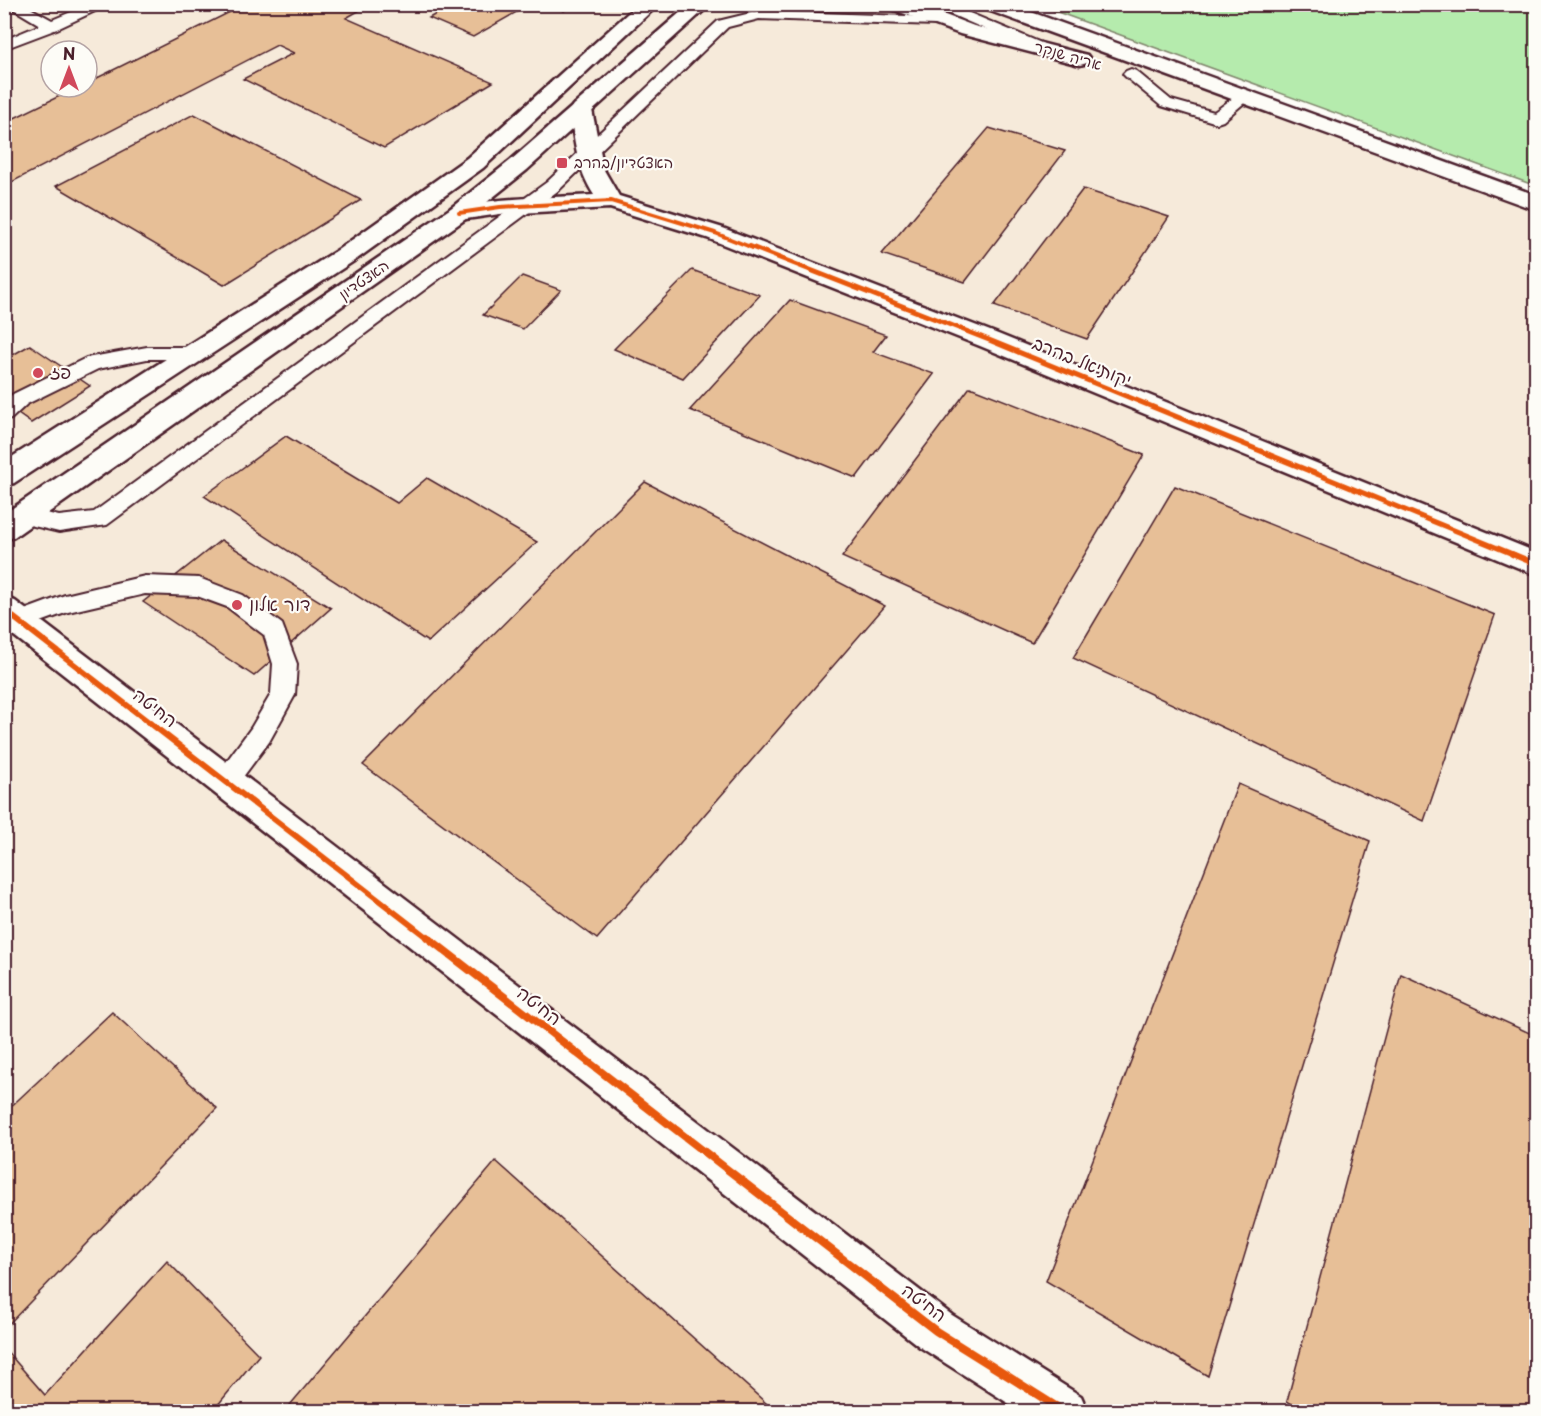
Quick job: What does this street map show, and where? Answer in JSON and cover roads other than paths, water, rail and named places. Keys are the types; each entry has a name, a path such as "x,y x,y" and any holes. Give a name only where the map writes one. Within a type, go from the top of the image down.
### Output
{"street":[{"name":"האצטדיון","path":"4,476 348,254 475,163 650,4"},
{"name":"האצטדיון","path":"15,522 459,213 519,165 702,4"},
{"name":"אריה שנקר","path":"896,4 935,13 1041,48 1131,74 1242,98"},
{"name":"אריה שנקר","path":"989,4 1242,98 1536,203"},
{"path":"581,110 596,182 611,201"},
{"name":"יקותיאל בהרב","path":"459,213 526,205 611,201 715,232 989,340 1536,564"},
{"name":"החיטה","path":"12,616 936,1331 1065,1412"}],"lane":[{"path":"12,4 52,26"},
{"path":"4,45 103,4"},
{"path":"15,522 59,524 99,519 553,186 723,24 759,15 807,15 855,20 935,13"},
{"path":"4,414 20,399 93,363 147,353 194,353"},
{"path":"12,616 145,585 199,587 235,601 274,630 285,664 283,695 260,735 225,781"}],"place":[{"name":"האצטדיון/בהרב","path":"562,163"},
{"name":"פז","path":"38,373"},
{"name":"דור אלון","path":"237,605"}]}
